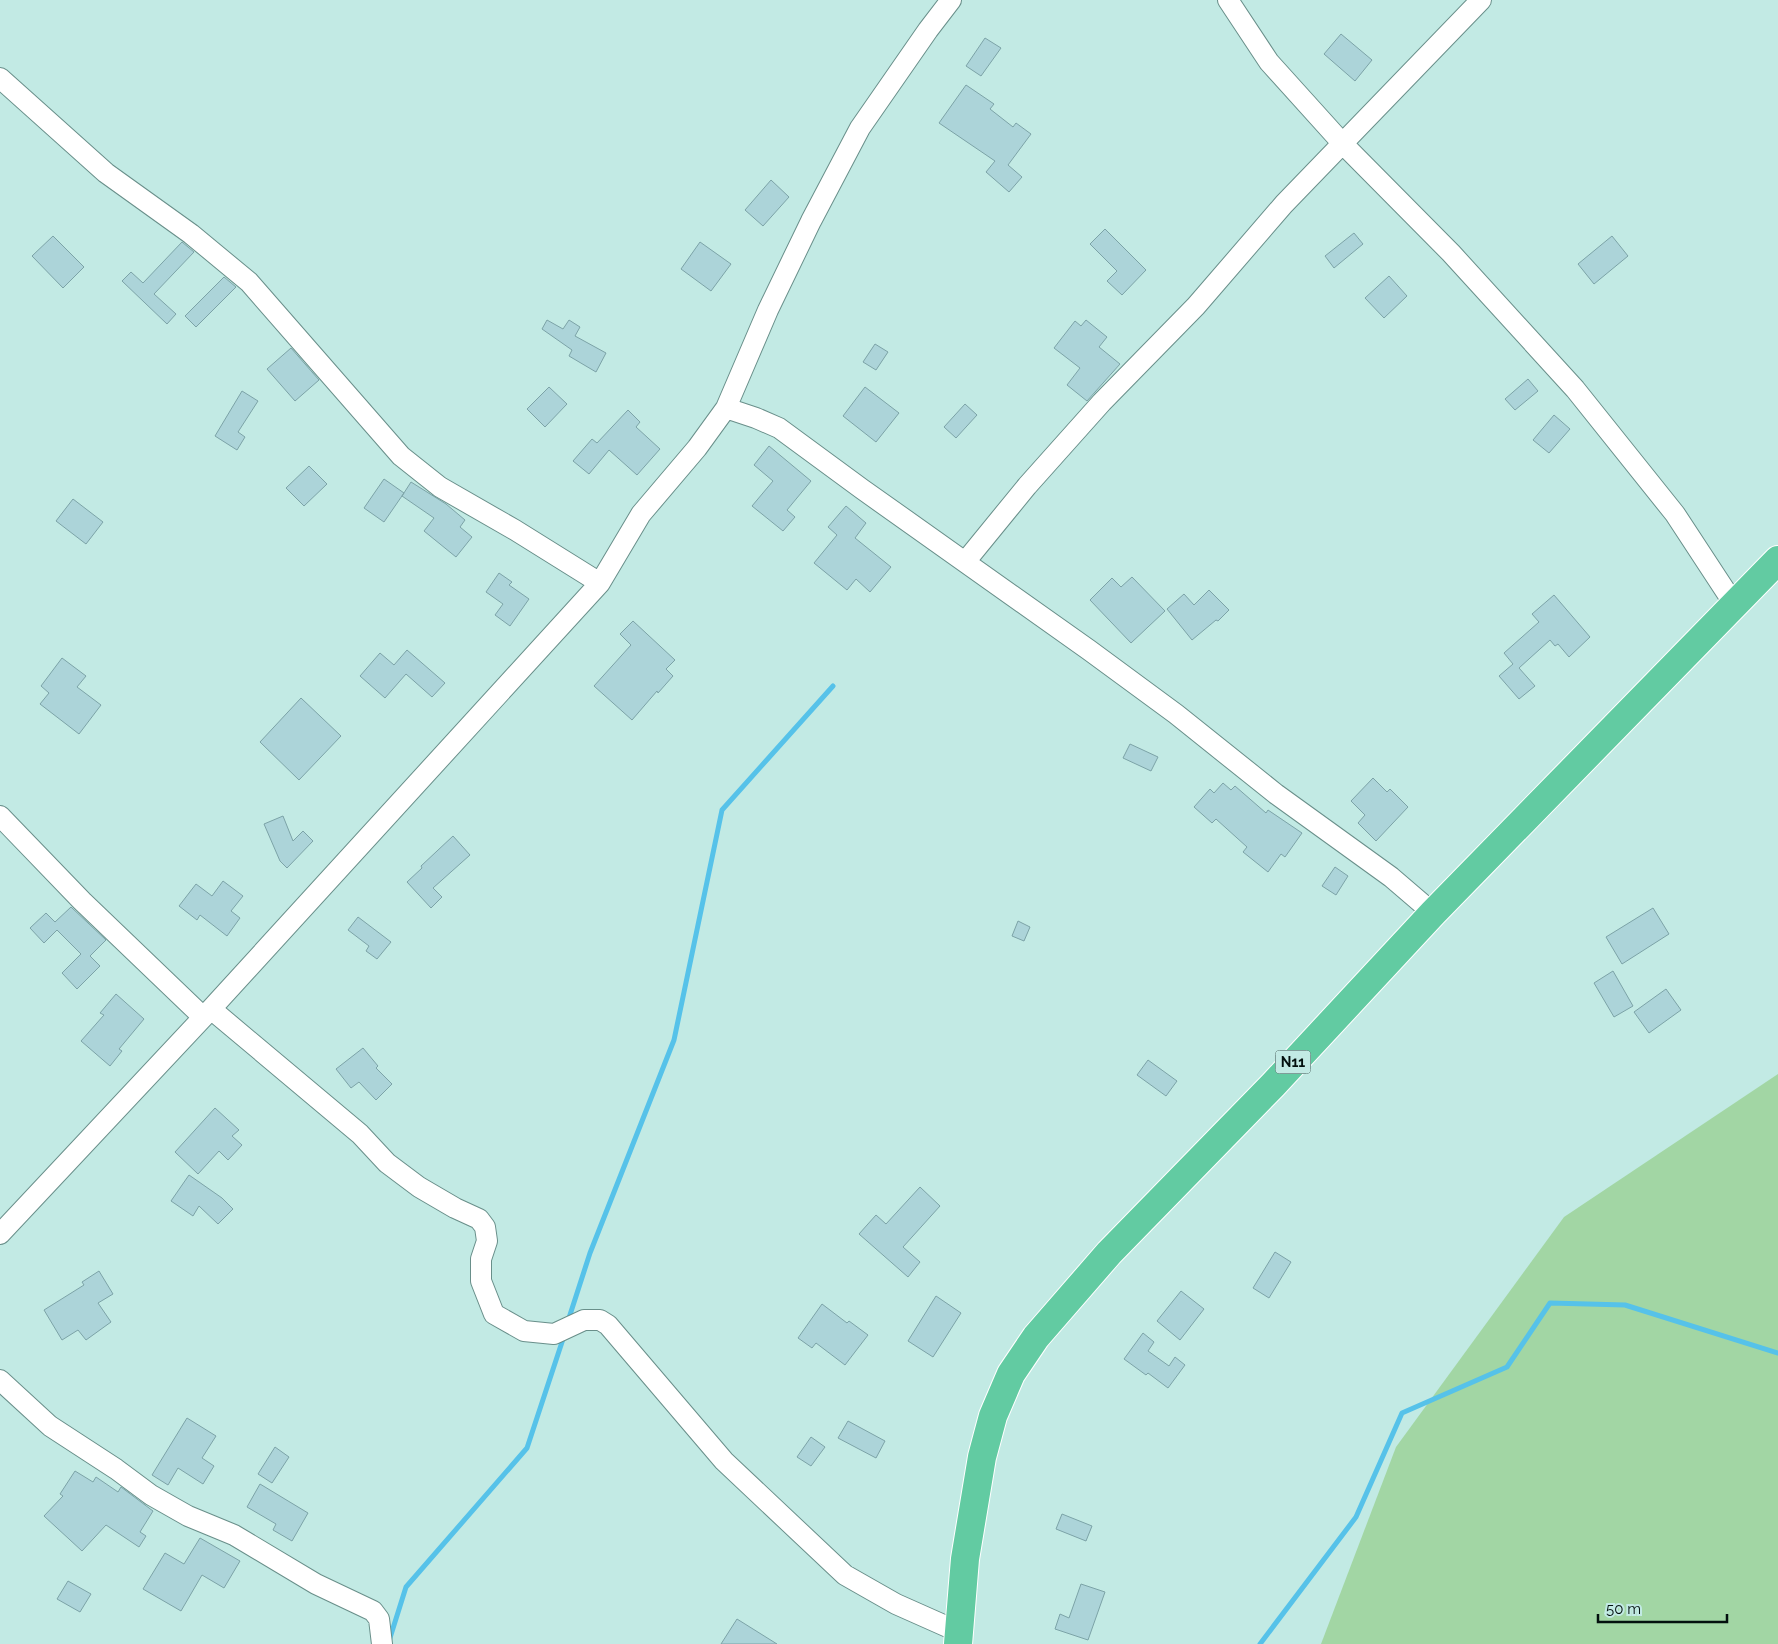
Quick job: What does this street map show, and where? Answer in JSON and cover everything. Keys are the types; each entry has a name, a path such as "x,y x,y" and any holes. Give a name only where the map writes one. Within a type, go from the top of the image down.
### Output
{"highway":[{"name":"N11","path":"958,1638 965,1559 982,1456 994,1416 1011,1374 1036,1337 1109,1253 1273,1084 1433,914 1778,560"}],"street":[{"path":"0,1234 208,1012 600,583 641,514 697,448 726,408 768,310 811,221 860,128 951,0"},
{"path":"1228,0 1269,62 1344,144 1451,252 1575,389 1675,514 1734,604"},
{"path":"965,562 1027,486 1096,409 1196,306 1284,204 1481,0"},
{"path":"0,78 106,173 192,234 249,282 401,456 440,487 515,530 600,583"},
{"path":"726,408 779,428 1176,714 1276,794 1391,877 1433,914"},
{"path":"0,816 82,901 208,1012 360,1134 387,1163 419,1187 455,1208 479,1219 485,1227 487,1241 481,1259 481,1281 494,1314 524,1331 554,1334 584,1320 600,1320 608,1325 724,1461 845,1575 958,1638"},
{"path":"0,1380 50,1426 116,1469 151,1495 188,1516 234,1535 316,1584 373,1611 379,1619 382,1644"}],"green space":[{"path":"1778,1074 1778,1644 1321,1644 1396,1447 1564,1217"}],"building":[{"path":"1341,34 1372,60 1355,81 1324,54"},
{"path":"985,38 1001,48 981,76 966,66"},
{"path":"966,85 994,104 990,109 1013,127 1016,123 1031,134 1008,165 1022,177 1009,192 986,172 995,161 939,123"},
{"path":"771,180 789,197 763,226 745,210"},
{"path":"1105,229 1146,270 1122,295 1107,281 1117,271 1090,244"},
{"path":"1354,233 1363,244 1334,268 1325,256"},
{"path":"53,236 84,267 63,288 32,256"},
{"path":"1612,236 1628,256 1594,284 1578,264"},
{"path":"182,242 194,252 154,294 176,314 167,324 122,281 131,272 143,283"},
{"path":"700,242 731,264 711,291 681,269"},
{"path":"1389,276 1407,296 1384,318 1365,298"},
{"path":"224,277 236,287 196,327 185,316"},
{"path":"547,320 563,329 569,320 580,327 575,336 606,353 596,372 569,356 572,350 542,329"},
{"path":"1086,320 1107,337 1099,347 1120,364 1087,401 1067,385 1080,368 1054,348 1075,321 1081,326"},
{"path":"875,344 888,352 876,370 863,362"},
{"path":"291,348 319,380 295,401 267,369"},
{"path":"1528,379 1538,391 1515,410 1505,399"},
{"path":"549,387 567,404 545,427 527,409"},
{"path":"865,387 899,413 876,442 843,416"},
{"path":"242,391 258,401 238,432 245,437 237,450 215,436"},
{"path":"965,404 977,415 956,438 944,427"},
{"path":"628,410 640,422 636,427 660,449 637,475 609,450 589,474 573,461 592,439 597,443"},
{"path":"1554,415 1570,429 1549,453 1533,440"},
{"path":"769,446 811,481 787,510 795,517 783,531 752,506 773,481 754,465"},
{"path":"309,466 327,484 304,506 286,488"},
{"path":"384,479 404,493 384,522 364,508"},
{"path":"411,482 446,504 465,520 460,527 472,537 456,557 424,531 434,518 402,496"},
{"path":"73,499 103,522 86,544 56,521"},
{"path":"846,506 866,523 855,538 891,567 870,592 856,579 847,590 814,563 837,535 828,527"},
{"path":"499,573 512,582 509,585 529,599 510,626 495,615 503,604 486,592"},
{"path":"1132,577 1165,611 1131,643 1090,600 1112,578 1121,587"},
{"path":"1209,590 1229,610 1218,621 1216,620 1192,640 1167,609 1184,594 1194,605"},
{"path":"1554,595 1590,637 1569,657 1558,644 1555,646 1550,640 1519,668 1535,686 1519,699 1499,676 1513,664 1504,653 1539,622 1532,614"},
{"path":"633,621 675,660 666,669 673,676 632,720 594,686 631,645 620,634"},
{"path":"407,650 445,683 432,697 406,674 385,698 360,676 380,653 394,665"},
{"path":"62,658 86,676 77,687 101,705 79,734 40,704 49,693 41,686"},
{"path":"301,698 341,736 299,780 260,742"},
{"path":"1130,744 1158,757 1151,771 1123,758"},
{"path":"1373,778 1387,792 1390,789 1408,807 1376,841 1358,823 1365,815 1351,801"},
{"path":"1223,783 1231,790 1235,786 1266,813 1268,810 1302,833 1285,857 1281,854 1268,872 1243,852 1247,847 1216,819 1212,823 1194,807 1210,789 1214,793"},
{"path":"283,816 293,841 303,831 313,841 287,868 280,861 264,824"},
{"path":"453,836 470,855 433,888 442,897 431,908 407,882"},
{"path":"1335,867 1348,876 1336,895 1322,886"},
{"path":"223,881 243,896 231,911 240,918 227,936 200,915 197,920 179,906 196,884 212,896"},
{"path":"71,907 106,940 90,956 100,966 77,989 62,973 81,954 57,930 44,943 30,928 46,913 55,922"},
{"path":"1653,908 1669,934 1622,964 1606,937"},
{"path":"358,917 391,942 377,959 366,951 369,946 348,930"},
{"path":"1018,921 1030,927 1024,941 1012,936"},
{"path":"1613,971 1633,1006 1614,1017 1594,983"},
{"path":"1666,989 1681,1010 1649,1033 1634,1012"},
{"path":"116,994 144,1019 119,1049 122,1051 110,1066 81,1041 104,1015 100,1013"},
{"path":"363,1048 378,1066 376,1068 392,1084 376,1100 359,1082 351,1088 336,1069"},
{"path":"1148,1060 1177,1081 1166,1096 1137,1075"},
{"path":"215,1108 239,1130 232,1136 242,1145 228,1160 219,1151 198,1174 175,1152"},
{"path":"189,1175 222,1198 233,1209 218,1224 199,1206 193,1216 171,1201"},
{"path":"920,1187 940,1206 903,1247 920,1262 908,1277 859,1234 876,1215 886,1224"},
{"path":"1275,1252 1291,1262 1269,1298 1253,1288"},
{"path":"99,1271 113,1294 98,1303 111,1322 86,1340 78,1330 62,1340 44,1310 84,1285 82,1282"},
{"path":"1181,1291 1204,1309 1180,1340 1157,1321"},
{"path":"936,1296 961,1313 933,1357 908,1341"},
{"path":"822,1304 847,1323 849,1321 868,1335 845,1365 816,1343 812,1348 798,1338"},
{"path":"1143,1333 1154,1342 1148,1351 1169,1366 1175,1357 1185,1365 1168,1388 1148,1373 1146,1375 1124,1359"},
{"path":"187,1418 216,1436 202,1458 214,1466 203,1484 178,1468 168,1485 152,1475"},
{"path":"848,1421 885,1441 876,1458 838,1438"},
{"path":"811,1437 825,1447 811,1466 797,1457"},
{"path":"275,1447 289,1457 272,1483 258,1474"},
{"path":"75,1471 93,1482 96,1477 118,1492 121,1487 153,1511 140,1532 146,1536 139,1547 106,1525 82,1551 44,1516 63,1496 60,1494"},
{"path":"260,1484 308,1513 292,1541 273,1530 276,1524 247,1507"},
{"path":"1062,1514 1092,1526 1086,1541 1056,1529"},
{"path":"200,1538 240,1561 224,1588 202,1575 181,1611 143,1589 165,1553 184,1564"},
{"path":"68,1581 91,1594 80,1612 57,1599"},
{"path":"1081,1584 1105,1592 1088,1640 1055,1629 1060,1614 1069,1618"},
{"path":"737,1619 777,1644 721,1644"}],"waterway":[{"path":"568,1321 590,1253 674,1040 722,810 833,686"},
{"path":"1260,1644 1356,1517 1402,1413 1507,1367 1550,1303 1625,1305 1778,1353"},
{"path":"389,1641 406,1587 527,1448 564,1336"}]}
